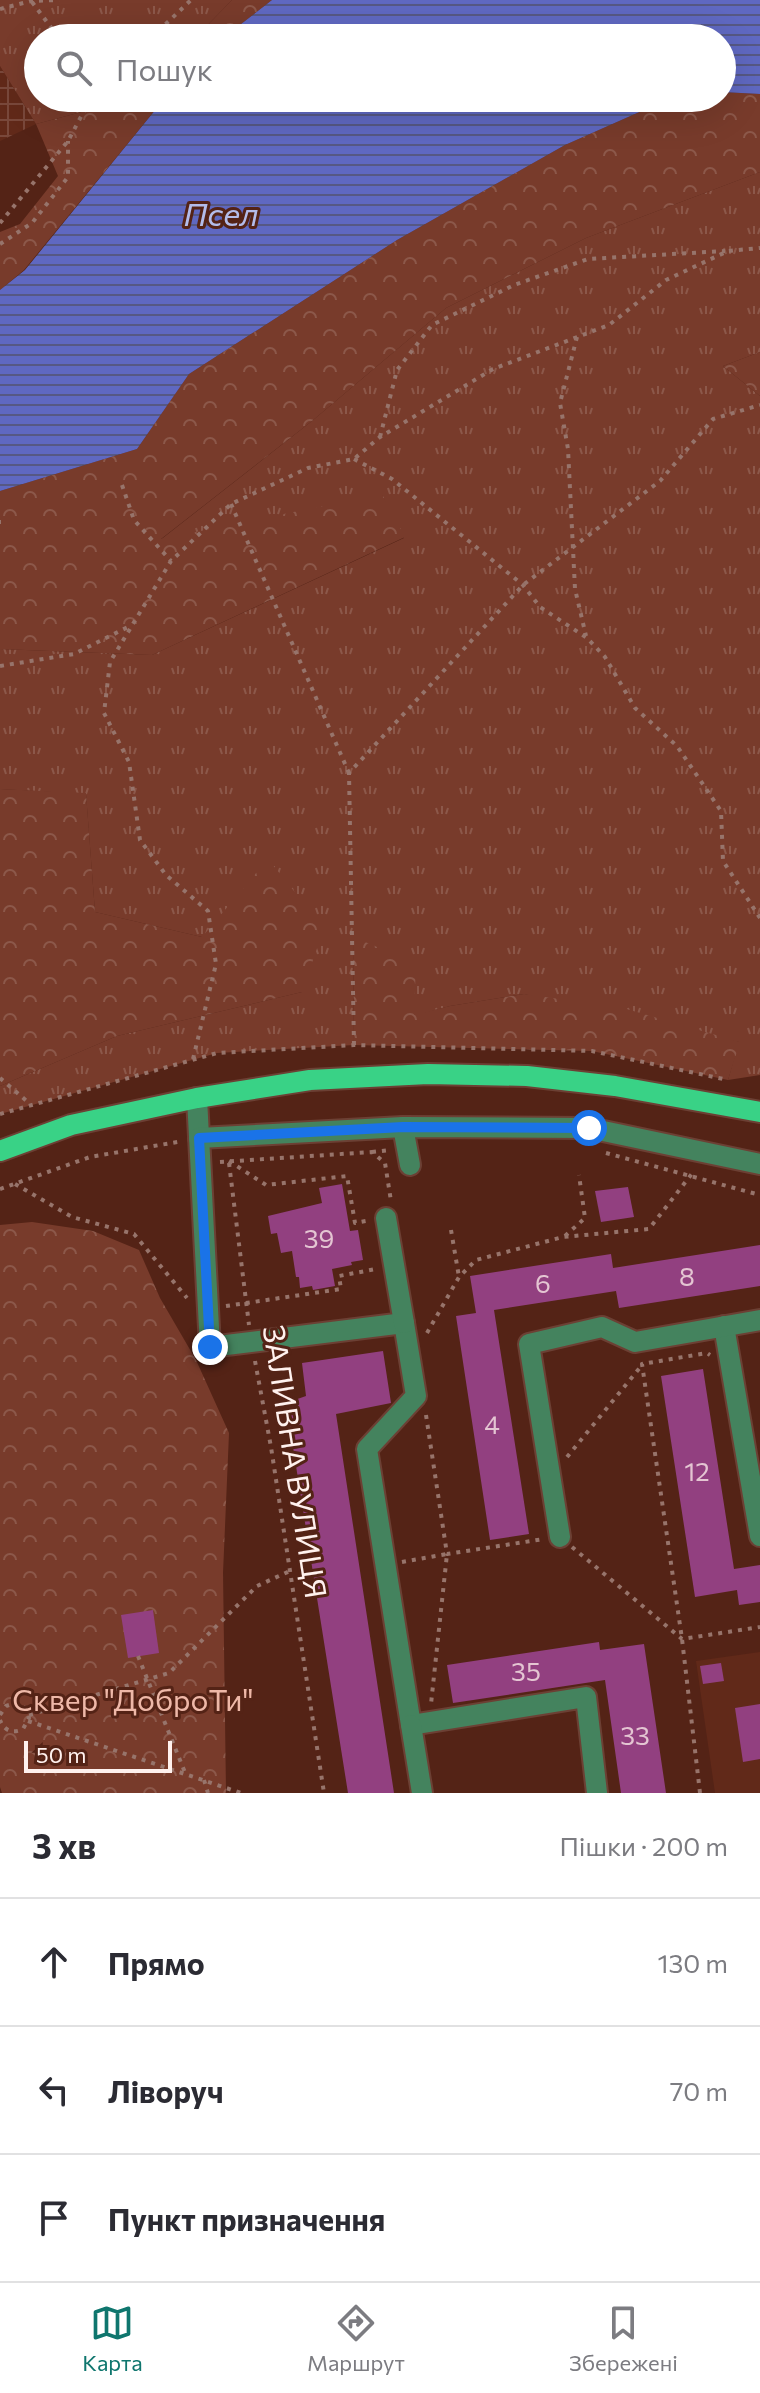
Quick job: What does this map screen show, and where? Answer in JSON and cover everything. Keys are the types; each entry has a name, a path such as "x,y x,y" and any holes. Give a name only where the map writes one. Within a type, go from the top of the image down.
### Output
{"main road":[{"path":"0,1151 71,1125 197,1098 310,1080 428,1074 513,1075 615,1086 760,1112"}],"lane":[{"path":"197,1098 210,1347 404,1323"},
{"path":"199,1138 403,1127 589,1128 760,1164"},
{"path":"403,1127 410,1165"},
{"path":"379,1219 404,1323 416,1396 367,1449 385,1565 420,1724 422,1793"},
{"path":"560,1537 529,1344 602,1327 635,1342 760,1320"},
{"path":"724,1326 760,1536"},
{"path":"420,1724 586,1697 597,1793"}],"path":[{"path":"31,0 49,24"},
{"path":"0,9 31,0 59,0"},
{"path":"166,24 191,0"},
{"path":"0,223 68,141 84,112"},
{"path":"0,244 32,223 68,177 68,141"},
{"path":"380,437 397,370 432,325 514,285 588,259 759,248"},
{"path":"193,1059 216,964 208,911 166,875 140,840 129,762 104,713 110,662 171,561 231,504 308,468 354,459 380,437 493,369 609,325 666,280 728,251"},
{"path":"577,337 560,403 568,449 575,589 587,638"},
{"path":"349,773 523,585 660,481 713,419 760,405"},
{"path":"354,459 392,479 523,585 540,607 587,638 605,657 635,708 677,746 721,811 723,861 760,918"},
{"path":"122,485 134,520 171,561"},
{"path":"231,504 349,773 354,1045"},
{"path":"0,665 74,654 133,625"},
{"path":"0,1114 217,1053 354,1045 592,1051 728,1080"},
{"path":"0,1078 30,1104"},
{"path":"0,1189 90,1157 199,1138"},
{"name":"ЗАЛИВНА ВУЛИЦЯ","path":"226,1138 251,1342 324,1793"},
{"path":"602,1152 688,1178 760,1195"},
{"path":"423,1339 459,1277 476,1260 563,1237 649,1229 708,1152"},
{"path":"229,1161 266,1185 347,1176 355,1223 379,1219"},
{"path":"563,1237 585,1218 579,1175"},
{"path":"15,1184 72,1217 134,1234 208,1316 246,1303 341,1289 339,1276 381,1268 382,1278"},
{"path":"451,1230 459,1277"},
{"path":"550,1478 664,1337"},
{"path":"642,1364 707,1353 731,1368"},
{"path":"642,1364 682,1639 700,1793"},
{"path":"560,1537 682,1639 760,1627"},
{"path":"385,1565 447,1554 420,1724"},
{"path":"28,1718 169,1673 257,1586 290,1571"},
{"path":"138,1656 186,1775"},
{"path":"15,1703 24,1707 28,1718 23,1729 14,1732 5,1728 0,1715 6,1706 15,1703"},
{"path":"28,1718 241,1793"},
{"path":"204,1780 208,1793"}],"shaded area":[{"path":"0,66 24,105 24,112 29,112 36,124 0,141"},
{"path":"760,1652 760,1793 715,1793 696,1661"}],"green space":[{"path":"0,0 232,0 209,24 24,24 24,105 0,66"},
{"path":"232,0 272,0 241,24 209,24"},
{"path":"736,93 760,94 760,172 586,238 446,308 312,421 161,539 382,494 405,537 152,655 0,649 0,491 137,449 189,374 397,240 565,145 639,112 736,112"},
{"path":"29,112 82,112 36,124"},
{"path":"82,112 154,112 24,270 0,290 0,232 20,224 58,176 36,124"},
{"path":"760,172 760,352 723,366 760,396 760,1075 728,1080 739,1042 524,994 450,1006 414,1016 353,938 354,1045 217,1053 0,1114 0,1086 117,1036 302,992 202,937 95,912 86,794 0,789 0,649 152,655 404,538 382,495 159,541 312,421 446,308 586,238"},
{"path":"760,352 760,396 723,366"},
{"path":"0,789 86,793 95,912 202,937 268,859 324,928 302,992 117,1036 0,1086"},
{"path":"353,937 416,963 414,1015 524,994 623,1008 740,1042 728,1080 592,1051 354,1045"},
{"name":"Сквер \"ДоброТи\"","path":"32,1222 93,1231 139,1250 160,1298 196,1360 229,1433 223,1573 226,1793 2,1793 0,1225"}],"water":[{"path":"272,0 760,0 760,94 736,93 736,24 241,24"},
{"name":"Псел","path":"154,112 639,112 565,145 397,240 189,374 137,449 0,491 0,290 25,270"}],"building":[{"path":"342,1184 350,1231 358,1230 363,1260 332,1269 335,1286 313,1290 312,1286 300,1288 292,1251 281,1253 277,1233 271,1234 268,1216 322,1203 319,1188"},
{"path":"628,1187 634,1217 601,1222 595,1191"},
{"path":"760,1245 760,1286 619,1308 616,1291 494,1310 529,1534 490,1540 456,1316 476,1313 470,1276 611,1254 613,1268"},
{"path":"383,1351 391,1403 336,1414 394,1793 348,1793 286,1403 306,1396 302,1363"},
{"path":"703,1369 734,1569 760,1565 760,1602 739,1605 737,1590 695,1597 661,1376"},
{"path":"153,1610 159,1653 128,1658 121,1615"},
{"path":"599,1642 600,1650 644,1644 666,1793 621,1793 605,1680 453,1703 447,1665"},
{"path":"721,1663 724,1681 703,1684 700,1666"},
{"path":"760,1704 760,1759 743,1762 735,1708"}],"route":[{"path":"210,1347 199,1138 403,1127 589,1128"}]}
